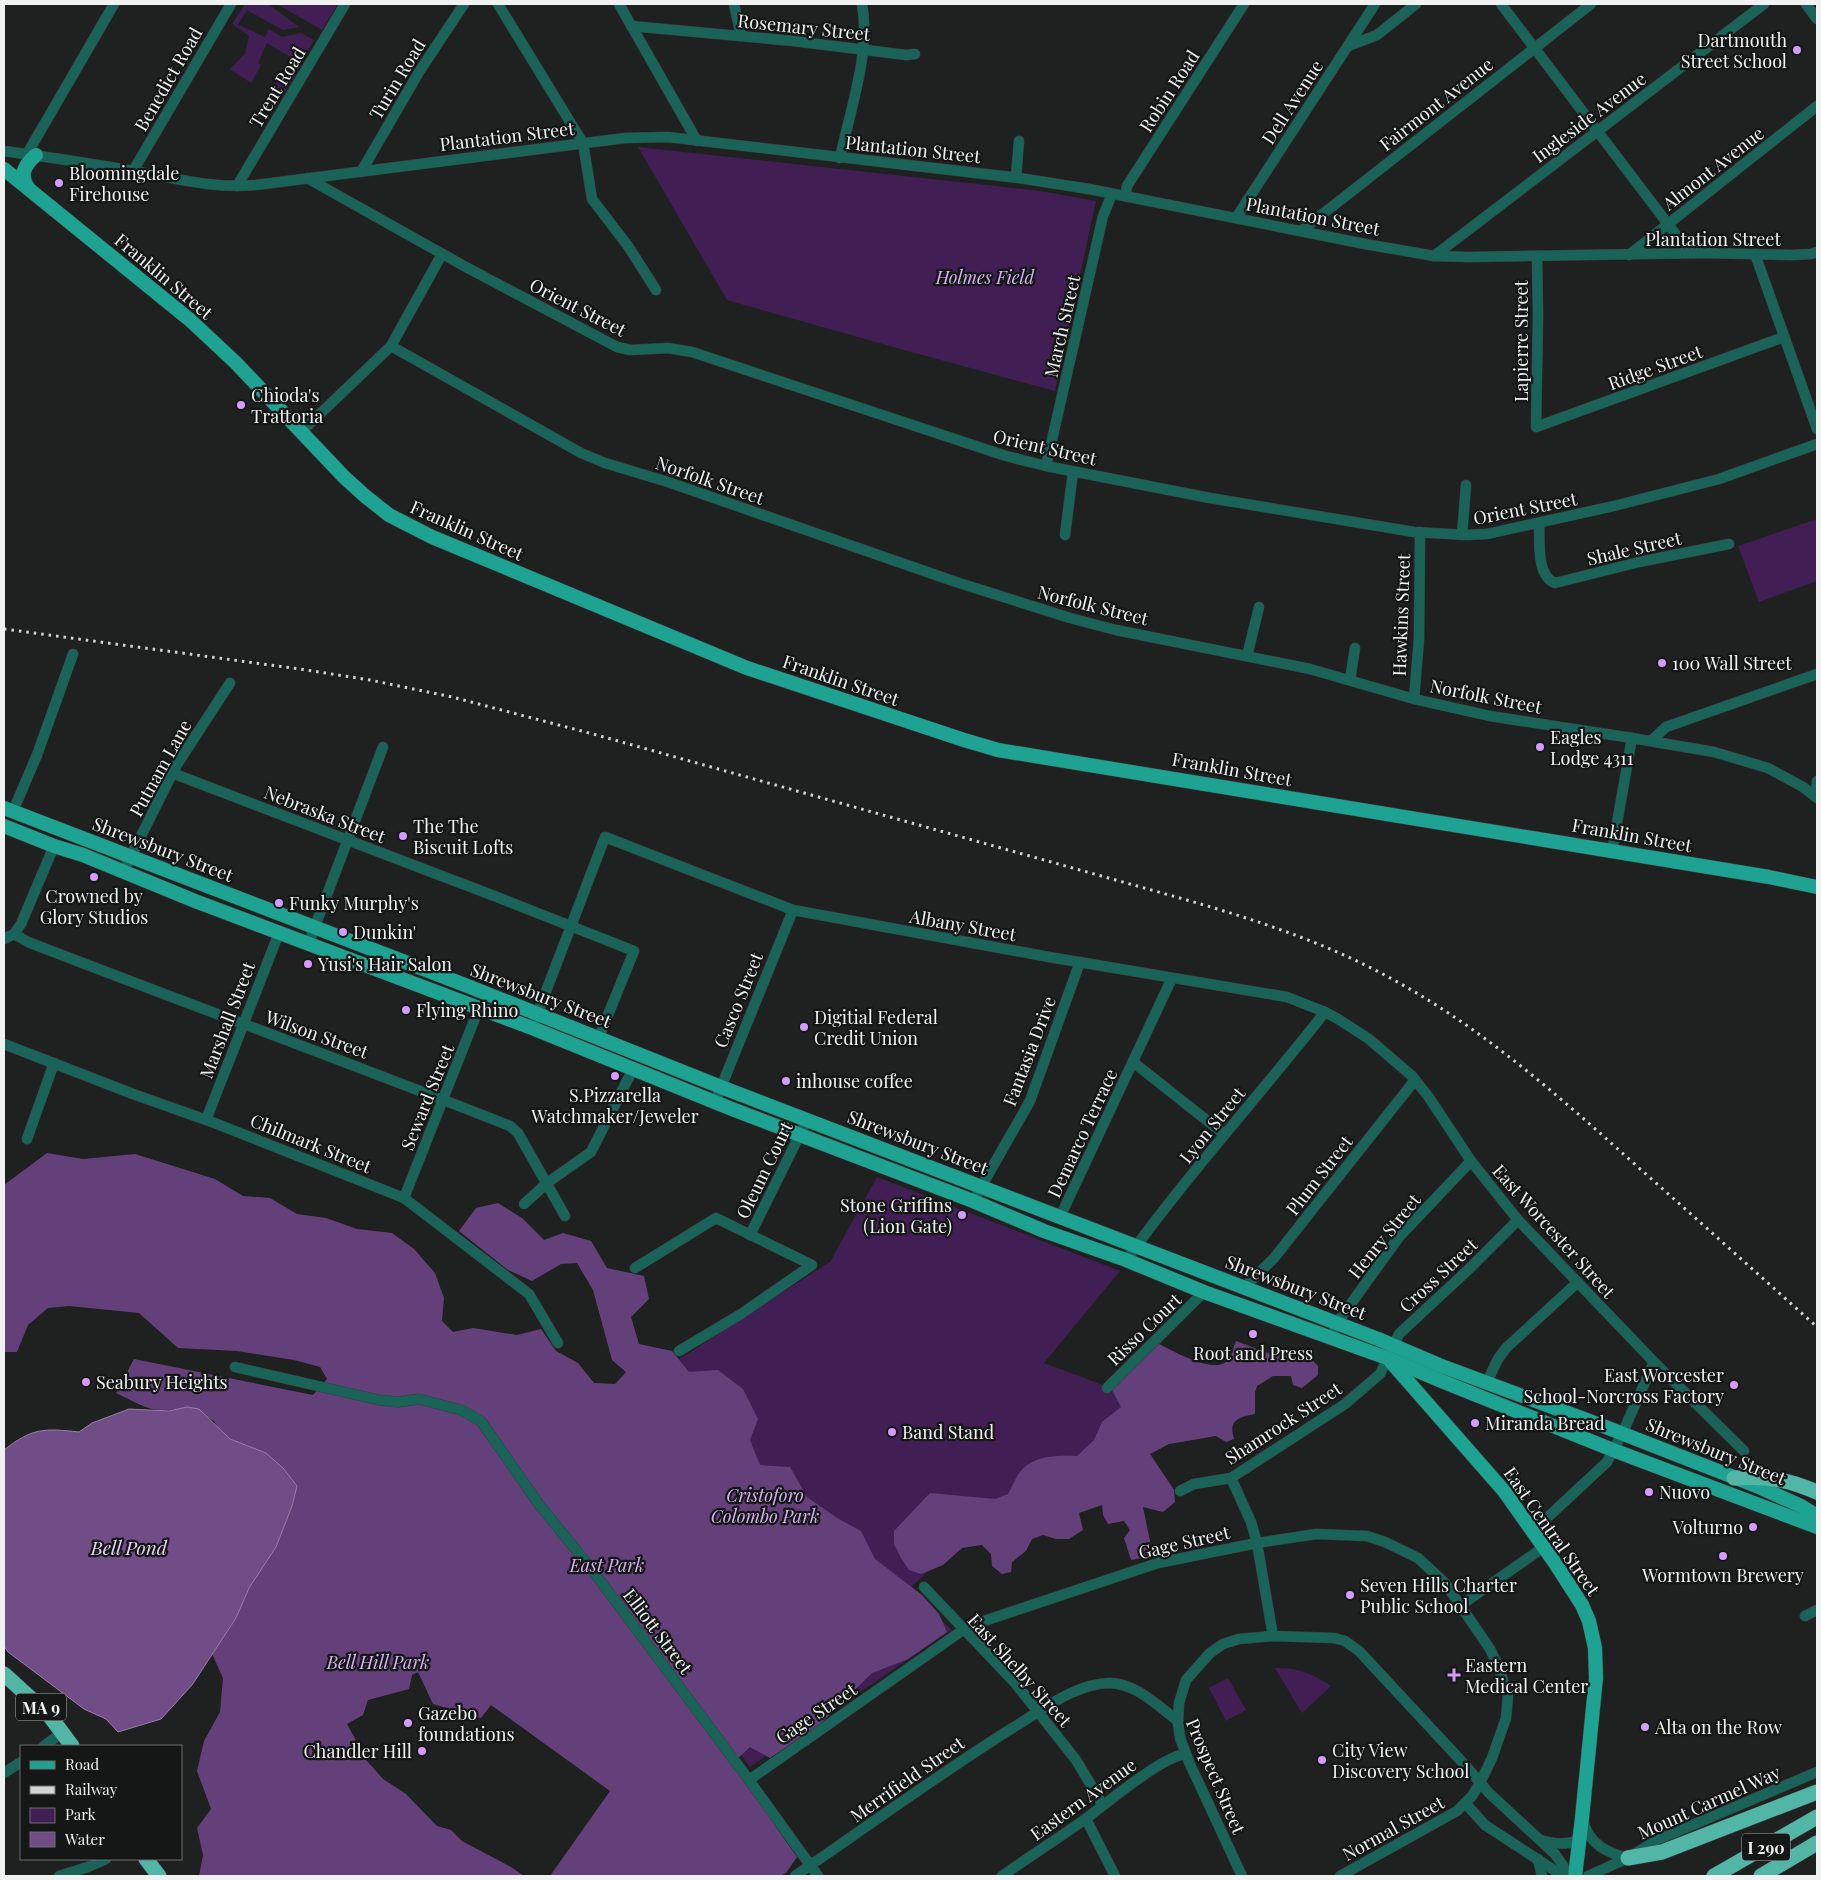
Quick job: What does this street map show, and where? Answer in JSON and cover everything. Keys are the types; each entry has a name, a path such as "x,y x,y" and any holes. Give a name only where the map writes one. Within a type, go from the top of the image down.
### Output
{"highway":[{"path":"1734,1478 1765,1477 1800,1484 1817,1492"},
{"name":"MA 9","path":"4,1674 38,1704 63,1732 71,1745"},
{"path":"1628,1858 1662,1852 1817,1792"},
{"name":"I 290","path":"1714,1876 1817,1817"},
{"name":"I 290","path":"1761,1876 1817,1843"},
{"path":"147,1860 159,1876"}],"main road":[{"path":"30,190 23,178 24,169 31,155"},
{"name":"Franklin Street","path":"4,169 190,320 236,362 344,477 373,503 394,518 432,537 747,668 964,740 1008,751 1769,877 1817,887"},
{"name":"Shrewsbury Street","path":"8,809 600,1037 721,1087 1393,1344 1439,1364 1734,1478 1801,1506 1817,1516"},
{"name":"Shrewsbury Street","path":"4,826 532,1028 633,1070 1126,1260 1204,1292 1388,1358 1613,1450 1817,1527"},
{"name":"East Central Street","path":"1373,1337 1388,1358 1504,1491 1584,1608 1591,1626 1595,1648 1596,1678 1575,1876"},
{"path":"1426,1401 1444,1382"}],"street":[{"path":"31,155 114,4"},
{"name":"Benedict Road","path":"134,171 231,4"},
{"name":"Trent Road","path":"237,186 345,4"},
{"name":"Turin Road","path":"360,172 419,72 464,4"},
{"path":"498,4 583,143 592,199 628,246 656,290"},
{"path":"618,4 696,141"},
{"path":"734,4 740,36"},
{"path":"840,158 864,50 865,25 862,4"},
{"name":"Robin Road","path":"1125,196 1127,186 1244,4"},
{"name":"Dell Avenue","path":"1236,218 1375,4"},
{"path":"1348,46 1376,35 1416,4"},
{"path":"1501,4 1690,253"},
{"name":"Fairmont Avenue","path":"1302,231 1591,4"},
{"name":"Ingleside Avenue","path":"1434,256 1764,4"},
{"path":"1806,4 1817,19"},
{"name":"Rosemary Street","path":"631,26 906,55 915,54"},
{"name":"Almont Avenue","path":"1629,255 1817,106"},
{"name":"Plantation Street","path":"4,151 201,183 237,186 642,136 1016,177 1125,196 1434,256 1690,253 1792,256 1817,252"},
{"path":"1016,177 1018,141"},
{"name":"Orient Street","path":"308,178 442,254 617,347 631,350 668,348 692,352 1001,455 1073,472 1210,498 1420,532 1462,535 1487,534 1719,479 1817,444"},
{"name":"March Street","path":"1046,466 1103,216 1112,194"},
{"path":"302,431 391,346 442,254"},
{"path":"1755,254 1817,429"},
{"name":"Lapierre Street","path":"1536,427 1537,256"},
{"name":"Ridge Street","path":"1536,427 1784,337"},
{"name":"Norfolk Street","path":"391,346 581,453 605,463 668,482 1038,609 1116,630 1247,656 1350,680 1414,699 1490,716 1714,752 1768,768 1789,779 1817,798"},
{"path":"1065,535 1073,472"},
{"path":"1462,535 1466,485"},
{"name":"Shale Street","path":"1539,523 1543,571 1552,582 1561,583 1639,562 1729,544"},
{"name":"Hawkins Street","path":"1414,699 1419,639 1420,532"},
{"path":"1247,656 1259,607"},
{"path":"1350,680 1355,648"},
{"path":"8,809 38,752 73,654"},
{"path":"1651,741 1666,727 1817,674"},
{"name":"Putnam Lane","path":"123,872 172,773 230,682"},
{"path":"1612,851 1632,738"},
{"path":"308,942 383,747"},
{"name":"Nebraska Street","path":"172,773 634,951 600,1037"},
{"path":"1817,781 1817,798"},
{"name":"Albany Street","path":"571,926 605,837 793,910 1287,998 1325,1012"},
{"path":"4,939 14,934 21,924 54,846"},
{"name":"Casco Street","path":"715,1102 793,910"},
{"path":"532,1028 571,926"},
{"name":"Marshall Street","path":"206,1120 242,1024 280,933"},
{"name":"Wilson Street","path":"14,934 45,948 510,1126 518,1133 565,1216"},
{"name":"Fantasia Drive","path":"973,1201 1030,1101 1080,962"},
{"name":"Demarco Terrace","path":"1060,1217 1172,978"},
{"name":"Seward Street","path":"404,1198 479,1008"},
{"name":"East Worcester Street","path":"1325,1012 1365,1036 1415,1080 1428,1096 1471,1161 1518,1220 1654,1362 1744,1451"},
{"name":"Lyon Street","path":"1126,1260 1224,1134 1325,1012"},
{"name":"Chilmark Street","path":"4,1044 206,1120 404,1198 529,1294 558,1343"},
{"path":"1133,1062 1224,1134"},
{"path":"27,1139 54,1063"},
{"path":"524,1204 547,1183 590,1152 633,1070"},
{"name":"Plum Street","path":"1245,1287 1274,1258 1332,1182 1415,1080"},
{"name":"Oleum Court","path":"750,1235 801,1136 807,1120"},
{"name":"Henry Street","path":"1331,1338 1337,1323 1399,1236 1471,1161"},
{"path":"635,1268 716,1218 812,1265 741,1314 679,1351"},
{"name":"Cross Street","path":"1388,1358 1397,1336 1518,1220"},
{"path":"1487,1382 1498,1359 1506,1348 1578,1282"},
{"name":"Risso Court","path":"1107,1388 1204,1292"},
{"name":"Shamrock Street","path":"1180,1491 1194,1484 1231,1478 1345,1404 1380,1374 1388,1358"},
{"path":"1532,1531 1607,1462 1622,1434 1654,1362"},
{"name":"Elliott Street","path":"235,1367 379,1400 398,1402 419,1399 461,1410 481,1421 538,1503 593,1571 818,1876"},
{"path":"1231,1478 1251,1522 1257,1543 1273,1636"},
{"name":"Gage Street","path":"749,1780 963,1630 1158,1563 1257,1543 1324,1533 1373,1538 1399,1548 1424,1562 1445,1583 1495,1658 1508,1696 1506,1718 1492,1758 1480,1783"},
{"path":"1461,1605 1544,1547"},
{"name":"East Shelby Street","path":"924,1587 1016,1684 1076,1760 1103,1805"},
{"path":"1805,1616 1817,1610"},
{"path":"1178,1721 1179,1703 1183,1688 1196,1667 1210,1653 1223,1644 1239,1638 1273,1636 1334,1638 1345,1641 1369,1660 1480,1783 1555,1854 1570,1876"},
{"name":"Prospect Street","path":"1038,1711 1073,1692 1109,1683 1124,1685 1138,1691 1178,1721 1180,1738 1186,1754 1242,1876"},
{"name":"Merrifield Street","path":"795,1876 969,1756 1038,1711"},
{"path":"45,1745 63,1732"},
{"name":"Eastern Avenue","path":"1002,1876 1177,1755 1186,1754"},
{"path":"5,1770 20,1762"},
{"name":"Mount Carmel Way","path":"1588,1876 1628,1858 1657,1840 1817,1772"},
{"name":"Normal Street","path":"1340,1876 1454,1813 1466,1804 1480,1783"},
{"path":"1466,1804 1485,1826 1563,1876"},
{"path":"1582,1818 1588,1835 1593,1841 1607,1852 1628,1858"},
{"path":"1086,1819 1115,1876"},
{"path":"1539,1840 1559,1844 1568,1844 1580,1840"},
{"path":"1538,1859 1542,1876"},
{"path":"59,1876 104,1860"}],"green space":[{"path":"245,4 268,4 299,27 283,30 247,10 237,26 239,25 265,37 269,29 282,37 301,33 314,40 300,63 267,43 258,63 261,65 251,83 230,69 245,54 249,36 232,24"},
{"path":"277,4 338,4 322,30"},
{"path":"286,70 296,75 281,99 268,93"},
{"name":"Holmes Field","path":"638,147 1040,191 1096,201 1055,391 727,300"},
{"path":"1817,519 1817,581 1759,602 1738,546"},
{"name":"East Park","path":"47,1153 83,1159 135,1154 215,1179 243,1196 270,1198 297,1214 326,1218 357,1229 392,1233 414,1249 435,1273 444,1298 442,1321 453,1332 473,1328 517,1335 541,1329 556,1351 578,1363 594,1383 615,1384 626,1372 612,1360 593,1290 577,1263 561,1264 532,1281 508,1270 459,1231 476,1208 498,1203 522,1218 544,1240 563,1233 591,1241 607,1268 644,1276 649,1299 631,1317 639,1344 672,1351 689,1372 718,1370 743,1389 758,1419 750,1440 760,1465 790,1467 807,1497 837,1518 861,1531 875,1559 922,1595 939,1614 947,1632 908,1659 872,1673 820,1724 770,1758 750,1747 736,1760 776,1827 797,1857 786,1873 780,1876 550,1876 610,1791 491,1705 481,1718 433,1704 418,1672 412,1675 409,1689 368,1700 363,1715 347,1724 367,1761 383,1779 406,1794 437,1826 451,1830 462,1841 524,1876 199,1876 203,1855 197,1828 211,1809 197,1771 204,1741 220,1712 223,1678 212,1654 236,1618 249,1588 276,1547 292,1506 297,1486 266,1453 230,1439 219,1429 214,1421 187,1407 158,1410 143,1406 116,1393 134,1359 313,1395 327,1379 320,1367 294,1360 237,1351 178,1348 139,1313 69,1306 48,1308 28,1325 17,1352 4,1352 4,1185"},
{"name":"Cristoforo Colombo Park","path":"877,1177 1120,1271 1044,1363 1111,1388 1211,1366 1197,1439 1169,1444 1150,1454 1174,1490 1158,1499 1119,1494 965,1538 911,1587 951,1630 750,1767 519,1458 650,1378 830,1262"},
{"path":"1236,1341 1276,1356 1287,1352 1312,1360 1318,1366 1318,1375 1302,1388 1293,1385 1291,1376 1273,1376 1257,1386 1255,1392 1255,1414 1236,1420 1232,1428 1234,1439 1226,1442 1216,1436 1169,1444 1150,1454 1174,1490 1175,1502 1163,1512 1143,1507 1153,1556 1131,1560 1124,1538 1130,1530 1124,1521 1108,1524 1103,1515 1102,1505 1079,1513 1083,1530 1069,1539 1056,1539 1043,1535 1032,1539 1026,1551 1012,1562 1011,1572 1002,1574 992,1566 991,1554 982,1545 962,1548 943,1565 921,1574 909,1570 894,1544 894,1531 930,1493 995,1499 1008,1494 1025,1466 1046,1457 1077,1456 1094,1440 1102,1422 1121,1407 1111,1388 1157,1343 1183,1356 1204,1364 1214,1365 1223,1364 1229,1359"},
{"path":"1275,1668 1304,1672 1331,1686 1302,1713"},
{"path":"1228,1678 1246,1710 1226,1721 1209,1688"}],"water":[{"name":"Bell Pond","path":"187,1407 199,1409 230,1439 266,1453 283,1468 297,1486 292,1506 276,1547 249,1588 236,1618 192,1685 161,1719 118,1732 106,1719 84,1709 8,1652 4,1646 4,1450 23,1437 39,1431 79,1432 92,1423 129,1409 169,1411"}],"railway":[{"path":"4,629 300,669 370,680 452,697 593,734 1180,898 1234,914 1315,943 1392,979 1426,999 1490,1042 1580,1116 1817,1327"}],"place":[{"name":"Dartmouth Street School","path":"1797,50"},
{"name":"Bloomingdale Firehouse","path":"59,183"},
{"name":"Chioda's Trattoria","path":"241,405"},
{"name":"100 Wall Street","path":"1662,663"},
{"name":"Eagles Lodge 4311","path":"1540,747"},
{"name":"The The Biscuit Lofts","path":"403,836"},
{"name":"Crowned by Glory Studios","path":"94,877"},
{"name":"Funky Murphy's","path":"279,903"},
{"name":"Dunkin'","path":"343,932"},
{"name":"Yusi's Hair Salon","path":"308,964"},
{"name":"Flying Rhino","path":"406,1010"},
{"name":"Digitial Federal Credit Union","path":"804,1027"},
{"name":"S.Pizzarella Watchmaker/Jeweler","path":"615,1076"},
{"name":"inhouse coffee","path":"786,1081"},
{"name":"Stone Griffins (Lion Gate)","path":"962,1215"},
{"name":"Root and Press","path":"1253,1334"},
{"name":"Seabury Heights","path":"86,1382"},
{"name":"East Worcester School-Norcross Factory","path":"1734,1385"},
{"name":"Miranda Bread","path":"1475,1423"},
{"name":"Band Stand","path":"892,1432"},
{"name":"Nuovo","path":"1649,1492"},
{"name":"Volturno","path":"1753,1527"},
{"name":"Wormtown Brewery","path":"1723,1556"},
{"name":"Seven Hills Charter Public School","path":"1350,1595"},
{"name":"Eastern Medical Center","path":"1454,1675"},
{"name":"Gazebo foundations","path":"408,1723"},
{"name":"Alta on the Row","path":"1645,1727"},
{"name":"Chandler Hill","path":"422,1751"},
{"name":"City View Discovery School","path":"1322,1760"}],"park label":[{"name":"Bell Hill Park","path":"378,1662"}]}
